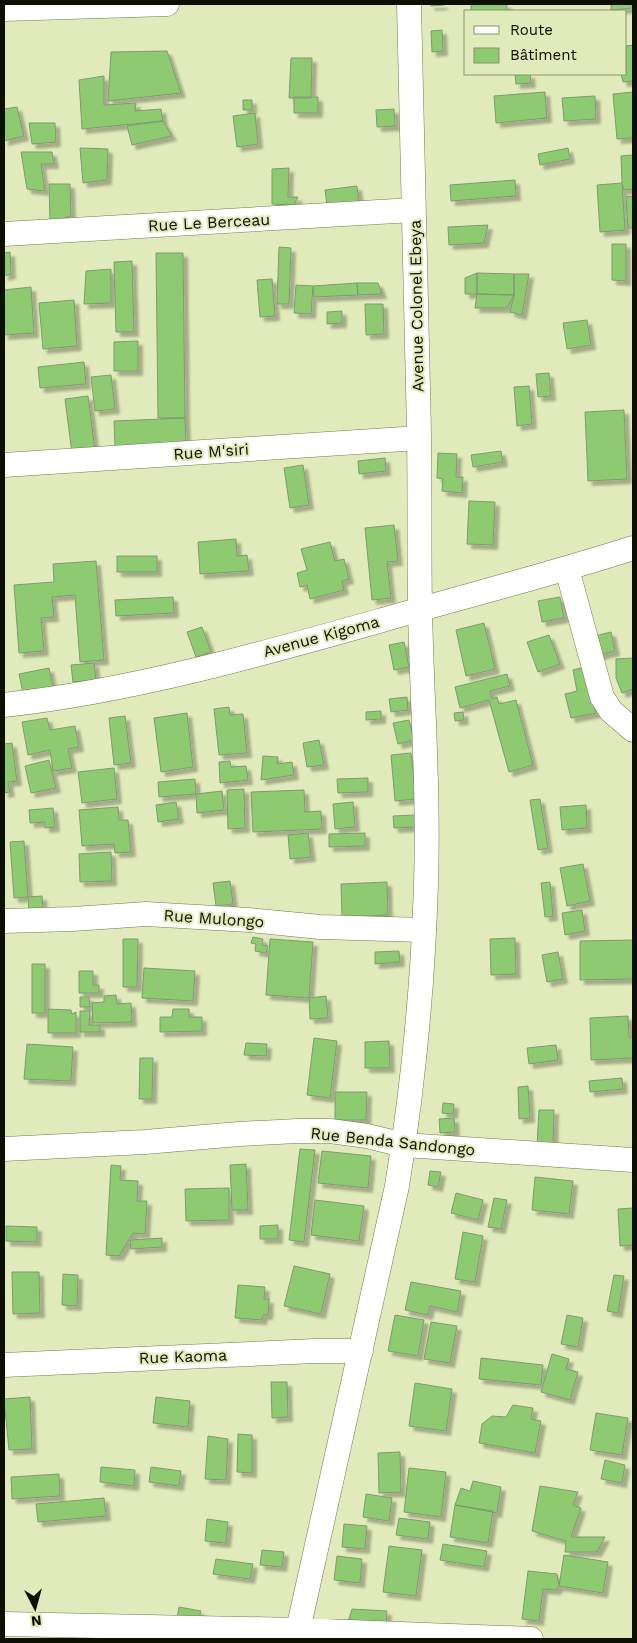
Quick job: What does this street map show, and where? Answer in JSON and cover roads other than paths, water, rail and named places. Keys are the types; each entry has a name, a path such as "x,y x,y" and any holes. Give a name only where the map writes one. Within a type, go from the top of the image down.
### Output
{"street":[{"path":"4,9 167,4"},
{"name":"Avenue Colonel Ebeya","path":"297,1634 397,1186 404,1144 419,1005 426,883 426,796 420,609 419,438 409,4"},
{"name":"Rue Le Berceau","path":"4,234 413,210"},
{"name":"Rue M'siri","path":"4,465 419,438"},
{"name":"Avenue Kigoma","path":"4,705 94,692 280,648 567,569 633,548"},
{"path":"567,569 606,705 633,730"},
{"name":"Rue Mulongo","path":"4,921 146,914 223,918 320,927 424,930"},
{"name":"Rue Benda Sandongo","path":"4,1149 145,1142 238,1134 330,1131 404,1144 633,1160"},
{"name":"Rue Kaoma","path":"4,1365 361,1350"},
{"path":"4,1624 297,1634 531,1639"}]}
